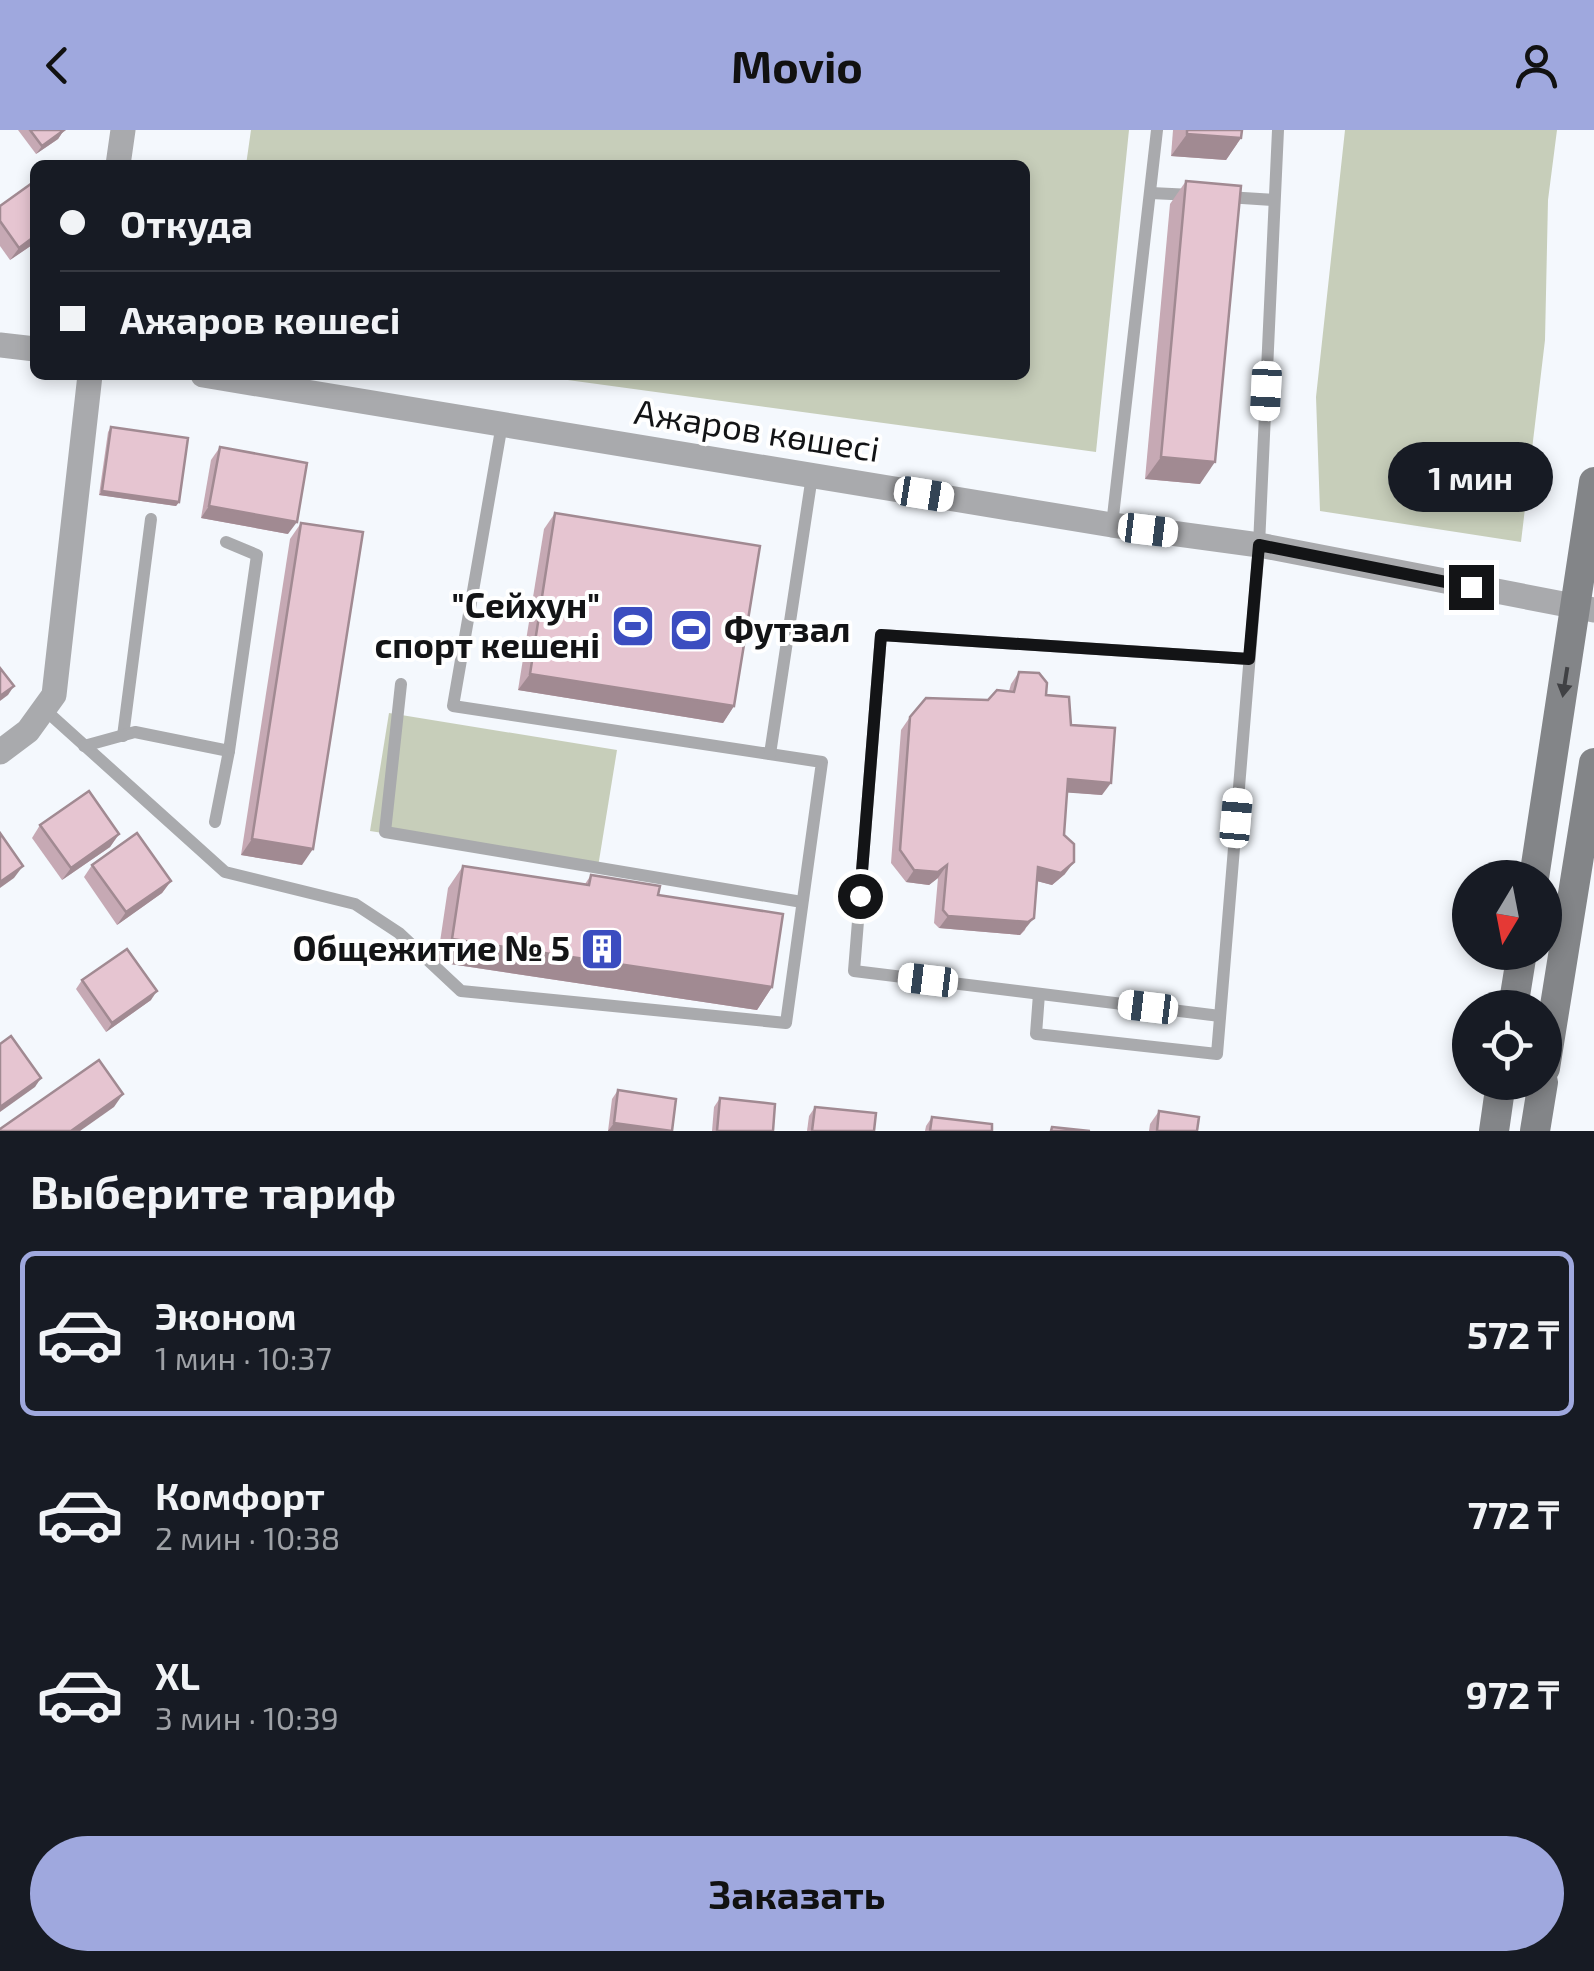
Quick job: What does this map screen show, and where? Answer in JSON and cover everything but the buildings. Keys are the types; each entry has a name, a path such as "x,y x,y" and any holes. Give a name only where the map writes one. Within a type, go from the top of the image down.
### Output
{"main road":[{"path":"1537,860 1586,609 1594,482"},
{"path":"1558,990 1594,763"},
{"path":"1494,1131 1499,1100"},
{"path":"1535,1131 1539,1100"}],"street":[{"path":"119,160 122,130"},
{"path":"0,345 30,348"},
{"path":"0,752 28,731 54,695 62,654 89,380"},
{"name":"Ажаров көшесі","path":"234,380 1112,525 1259,545 1586,609"}],"lane":[{"path":"1112,525 1157,130"},
{"path":"1039,994 1036,1034 1217,1054 1259,545 1278,130"},
{"path":"1151,193 1274,200"},
{"path":"44,709 225,872 355,904 399,933 461,991 786,1023 822,762 452,706 502,424"},
{"path":"770,754 812,476"},
{"path":"123,736 151,519"},
{"path":"215,822 257,555 226,542"},
{"path":"1220,1016 854,971 881,635 1249,659"},
{"path":"401,684 384,832 802,902"},
{"path":"84,746 135,732 229,751"}],"green space":[{"path":"251,130 1129,130 1096,452 568,380 1030,380 1030,160 247,160"},
{"path":"1345,130 1557,130 1548,200 1545,340 1521,542 1320,511 1316,397"},
{"path":"389,713 617,750 598,867 370,831"}],"place":[{"name":"\"Сейхун\" спорт кешені","path":"633,626"},
{"name":"Футзал","path":"691,630"},
{"name":"Общежитие № 5","path":"602,949"}],"route":[{"path":"860,896 881,635 1249,659 1259,545 1471,587"}]}
